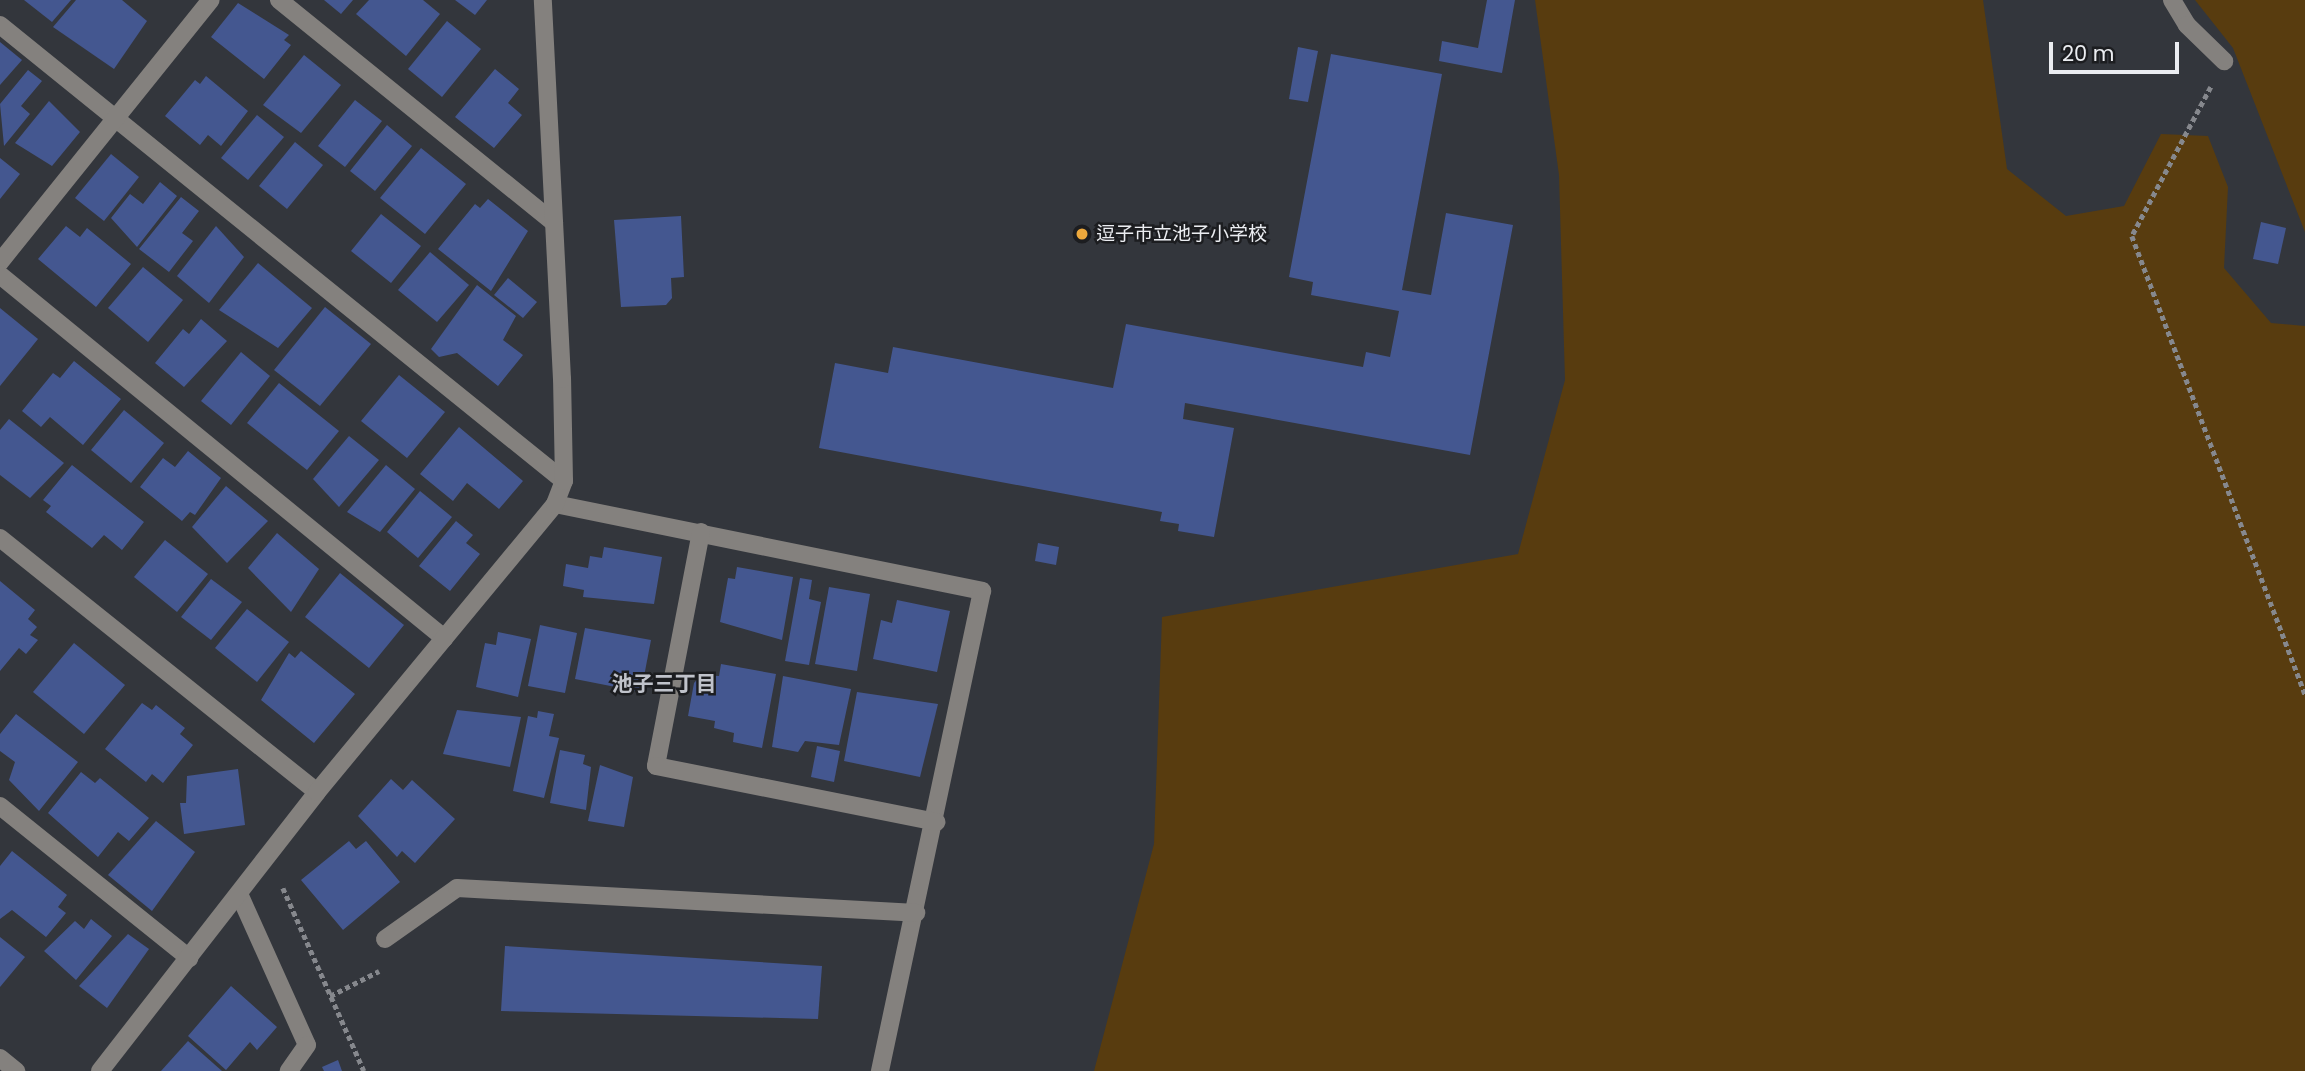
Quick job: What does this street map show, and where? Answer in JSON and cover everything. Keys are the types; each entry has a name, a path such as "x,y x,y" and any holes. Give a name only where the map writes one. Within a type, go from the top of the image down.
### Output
{"street":[{"path":"0,262 211,0"},
{"path":"279,0 554,223"},
{"path":"100,1071 240,896 317,792 555,504 564,481 543,0"},
{"path":"2172,0 2187,25 2224,61"},
{"path":"0,25 564,481"},
{"path":"0,275 444,638"},
{"path":"555,504 982,591 936,822 880,1071"},
{"path":"701,532 656,766 936,822"},
{"path":"0,538 317,792"},
{"path":"0,806 189,958"},
{"path":"385,939 457,888 916,913"},
{"path":"240,896 307,1045 289,1071"},
{"path":"0,1058 16,1071"}],"path":[{"path":"2224,61 2132,236 2305,695"},
{"path":"269,855 364,1071"},
{"path":"330,996 386,967"}],"shaded area":[{"path":"1535,0 1983,0 2007,169 2066,216 2124,206 2161,134 2208,136 2228,187 2224,268 2271,323 2305,326 2305,1071 1094,1071 1154,844 1162,617 1518,554 1565,380 1559,175"},
{"path":"2195,0 2305,0 2305,232 2233,48"}],"building":[{"path":"24,0 71,0 52,22"},
{"path":"76,0 122,0 147,21 114,69 53,27"},
{"path":"324,0 353,0 341,14"},
{"path":"369,0 423,0 440,14 406,56 356,14"},
{"path":"455,0 487,0 475,15"},
{"path":"1487,0 1515,0 1502,73 1439,61 1442,41 1478,48"},
{"path":"238,3 289,35 284,40 291,45 264,79 211,37"},
{"path":"447,21 481,49 442,97 408,69"},
{"path":"0,42 22,60 0,85"},
{"path":"1298,47 1318,51 1308,102 1289,99"},
{"path":"1331,54 1442,74 1402,290 1431,295 1446,213 1513,225 1470,455 1185,403 1183,419 1234,428 1214,537 1178,531 1179,524 1160,521 1162,512 819,448 835,363 888,373 893,347 1113,388 1126,324 1363,367 1366,352 1390,357 1399,311 1311,295 1313,282 1289,277"},
{"path":"304,55 341,85 301,133 263,105"},
{"path":"495,69 519,89 508,103 522,115 494,148 455,117"},
{"path":"28,70 42,81 21,106 30,114 4,146 0,104"},
{"path":"206,76 248,111 221,146 208,135 200,145 165,116 195,80 200,84"},
{"path":"355,100 382,121 345,167 318,146"},
{"path":"49,101 80,132 52,166 15,143"},
{"path":"257,115 284,137 248,180 221,158"},
{"path":"387,125 412,146 375,191 350,171"},
{"path":"295,142 323,165 287,209 259,186"},
{"path":"421,148 466,184 425,234 380,198"},
{"path":"111,154 139,177 104,221 75,198"},
{"path":"0,158 20,174 0,199"},
{"path":"160,182 177,196 137,247 111,218 130,194 143,204"},
{"path":"181,197 199,211 182,233 193,241 169,272 139,249"},
{"path":"488,199 528,231 491,291 438,249 475,204 480,208"},
{"path":"381,214 421,246 391,283 351,251"},
{"path":"681,216 684,277 671,278 672,298 666,305 621,307 614,220"},
{"path":"2261,222 2286,228 2278,264 2253,259"},
{"path":"66,226 80,237 87,228 131,264 96,307 38,259"},
{"path":"216,226 244,257 209,303 177,276"},
{"path":"430,252 469,285 437,322 398,290"},
{"path":"258,263 312,308 278,348 219,310"},
{"path":"143,267 183,300 148,342 108,308"},
{"path":"508,278 537,302 523,318 494,295"},
{"path":"477,285 516,316 503,340 523,355 498,386 457,353 439,357 431,349"},
{"path":"325,307 371,344 320,406 274,370"},
{"path":"0,308 38,339 0,386"},
{"path":"201,319 227,341 184,387 155,363 183,329 189,334"},
{"path":"241,352 270,376 231,425 201,401"},
{"path":"74,361 121,399 83,445 50,417 41,427 22,411 53,373 60,378"},
{"path":"399,375 445,412 407,458 361,421"},
{"path":"279,383 339,431 307,470 247,423"},
{"path":"124,410 164,443 131,483 91,450"},
{"path":"9,419 64,463 30,498 0,475 0,430"},
{"path":"459,427 523,481 499,509 467,483 453,501 420,474"},
{"path":"349,436 379,460 339,507 313,479"},
{"path":"188,451 221,478 195,515 190,512 182,521 140,487 163,458 175,467"},
{"path":"72,465 144,522 122,550 104,535 92,548 46,512 51,506 43,500"},
{"path":"386,465 415,489 380,532 347,512"},
{"path":"226,486 268,521 227,563 192,527"},
{"path":"420,491 452,517 418,558 387,532"},
{"path":"456,521 473,535 466,543 480,554 450,591 419,566"},
{"path":"277,533 319,569 291,612 248,568"},
{"path":"165,540 208,574 177,612 134,577"},
{"path":"1038,543 1059,547 1056,565 1035,561"},
{"path":"604,547 662,557 654,604 583,597 584,590 563,586 566,564 588,568 590,556 602,558"},
{"path":"737,567 793,577 782,640 720,622 728,578 735,579"},
{"path":"340,573 404,625 369,668 305,617"},
{"path":"800,578 812,580 809,599 821,602 809,665 785,661"},
{"path":"211,579 242,602 211,640 181,617"},
{"path":"0,581 35,610 28,619 37,627 30,635 38,640 26,654 19,648 0,671"},
{"path":"829,587 870,594 857,671 815,664"},
{"path":"897,600 950,611 937,672 873,659 881,620 892,623"},
{"path":"247,609 289,642 257,682 215,648"},
{"path":"540,625 577,633 565,693 528,686"},
{"path":"585,628 651,640 641,692 575,679"},
{"path":"498,632 531,639 518,697 476,687 485,643 496,645"},
{"path":"74,643 125,685 84,734 33,692"},
{"path":"301,651 355,694 314,743 261,700 289,653 295,658"},
{"path":"721,664 776,674 762,748 733,742 734,733 714,728 715,721 688,716 694,683 701,675 719,676"},
{"path":"783,676 851,689 839,745 805,741 798,752 772,747"},
{"path":"857,692 938,704 920,777 844,761"},
{"path":"142,703 152,710 156,705 185,728 180,734 193,745 163,783 152,774 146,782 105,749"},
{"path":"457,710 521,717 510,767 443,754"},
{"path":"538,711 554,714 549,736 559,738 544,798 513,791 528,716 537,718"},
{"path":"16,714 78,762 39,811 9,780 15,762 0,751 0,734"},
{"path":"817,746 840,751 834,782 811,777"},
{"path":"560,750 585,755 583,764 591,767 586,810 550,803"},
{"path":"600,765 633,777 624,827 588,821"},
{"path":"238,769 245,825 184,834 180,803 186,803 187,776"},
{"path":"81,772 95,783 100,778 149,818 129,841 118,832 98,857 48,813"},
{"path":"391,779 403,790 412,780 455,819 415,863 402,851 397,857 358,816"},
{"path":"156,821 195,852 152,911 108,875"},
{"path":"349,841 356,849 366,841 400,882 343,930 301,880"},
{"path":"12,851 67,895 58,907 66,913 46,937 12,910 0,919 0,866"},
{"path":"91,919 112,936 76,980 44,951 75,921 84,929"},
{"path":"128,934 149,949 107,1008 79,986"},
{"path":"0,937 25,957 0,987"},
{"path":"505,946 822,966 818,1019 501,1011"},
{"path":"231,986 277,1027 257,1050 250,1042 226,1070 188,1036"},
{"path":"188,1041 222,1071 161,1071"},
{"path":"338,1060 342,1071 324,1071 322,1067"}],"place":[{"name":"逗子市立池子小学校","path":"1082,234"}],"district":[{"name":"池子三丁目","path":"664,684"}]}
